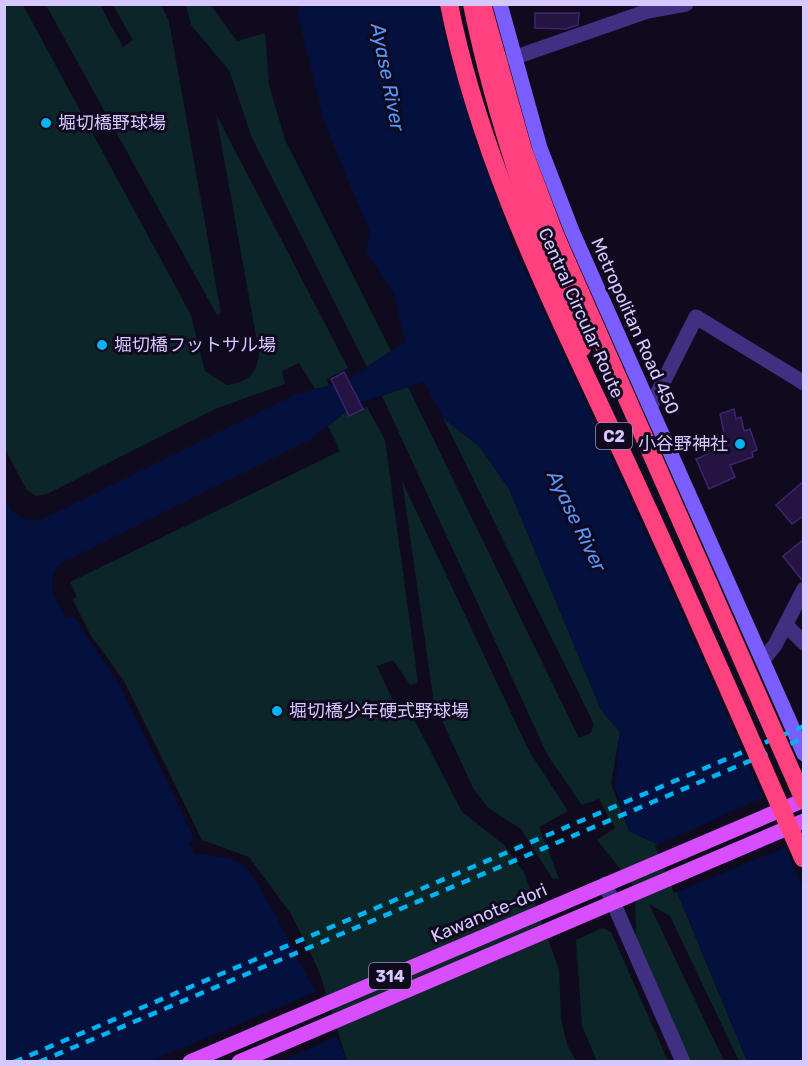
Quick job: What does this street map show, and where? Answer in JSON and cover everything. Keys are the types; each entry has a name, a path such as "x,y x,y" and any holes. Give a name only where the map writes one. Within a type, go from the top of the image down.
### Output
{"highway":[{"name":"Central Circular Route","path":"449,4 493,159 525,242 804,859"},
{"path":"472,4 498,110 538,234 631,473"},
{"name":"Central Circular Route","path":"482,4 523,150 555,235 804,800"}],"main road":[{"name":"Metropolitan Road 450","path":"500,4 513,58 540,148 572,231 804,754"},
{"name":"Kawanote-dori","path":"190,1062 804,800"},
{"name":"314","path":"239,1062 804,821"}],"street":[{"path":"513,58 648,11 686,4"},
{"path":"650,408 696,317 804,383"},
{"path":"762,660 775,645 804,589"},
{"path":"786,625 804,643"},
{"path":"605,884 683,1062"}],"green space":[{"path":"4,5 23,5 191,315 205,371 227,385 241,382 254,372 259,353 216,114 348,368 327,379 329,386 315,389 299,363 282,371 285,384 215,409 47,494 36,496 26,489 4,447"},
{"path":"46,5 100,5 123,47 133,40 113,5 161,5 169,21 221,313 217,315"},
{"path":"186,5 211,5 237,41 265,33 269,85 285,140 391,351 367,367 252,138 229,70 191,25"},
{"path":"408,387 579,738 591,733 594,724 443,418 480,447 509,489 601,710 620,732 611,784 629,831 657,844 747,1061 739,1061 670,916 649,904 724,1061 687,1061 632,939 636,933 635,888 597,840 615,828 599,799 582,805 548,756 382,396"},
{"path":"367,407 385,440 418,683 410,685 393,660 377,666 392,699 416,723 462,812 503,844 524,872 559,970 561,1018 567,1044 576,1061 347,1061 319,971 291,914 249,857 202,840 124,681 90,634 73,600 77,597 70,582 340,451 328,426 347,411 349,416"},
{"path":"402,481 529,751 568,811 539,827 559,879 552,878 521,829 487,807 473,788 434,703"},
{"path":"602,928 611,932 668,1061 597,1061 582,1026 576,940"}],"water":[{"name":"Ayase River","path":"298,5 439,5 449,52 475,139 515,249 668,581 803,888 803,1061 747,1061 657,844 629,831 615,787 620,732 601,710 509,489 480,447 443,418 424,382 360,403 348,380 405,342 394,294 366,252 370,233 324,122 298,15"},
{"path":"334,384 347,411 311,439 60,564 52,578 52,585 55,597 66,618 74,617 120,685 195,840 188,843 195,854 233,860 244,865 252,874 297,957 347,1061 5,1061 4,497 18,516 28,520 41,520 294,395"}],"pier":[{"path":"766,796 788,846 674,893 655,846"},
{"path":"316,992 338,1036 278,1062 151,1061"}],"building":[{"path":"535,13 579,13 578,25 566,29 535,28"},
{"path":"344,372 363,409 349,416 331,379"},
{"path":"734,409 736,419 741,417 744,431 750,429 757,450 752,452 753,457 730,465 735,477 709,489 696,459 706,455 703,446 720,439 719,435 724,433 720,414"},
{"path":"804,481 804,515 792,524 776,505"},
{"path":"804,539 804,579 802,580 783,556"}],"railway":[{"path":"14,1062 804,726"},
{"path":"39,1062 804,738"}],"place":[{"name":"堀切橋野球場","path":"46,123"},
{"name":"堀切橋フットサル場","path":"102,345"},
{"name":"小谷野神社","path":"740,444"},
{"name":"堀切橋少年硬式野球場","path":"277,711"}]}
